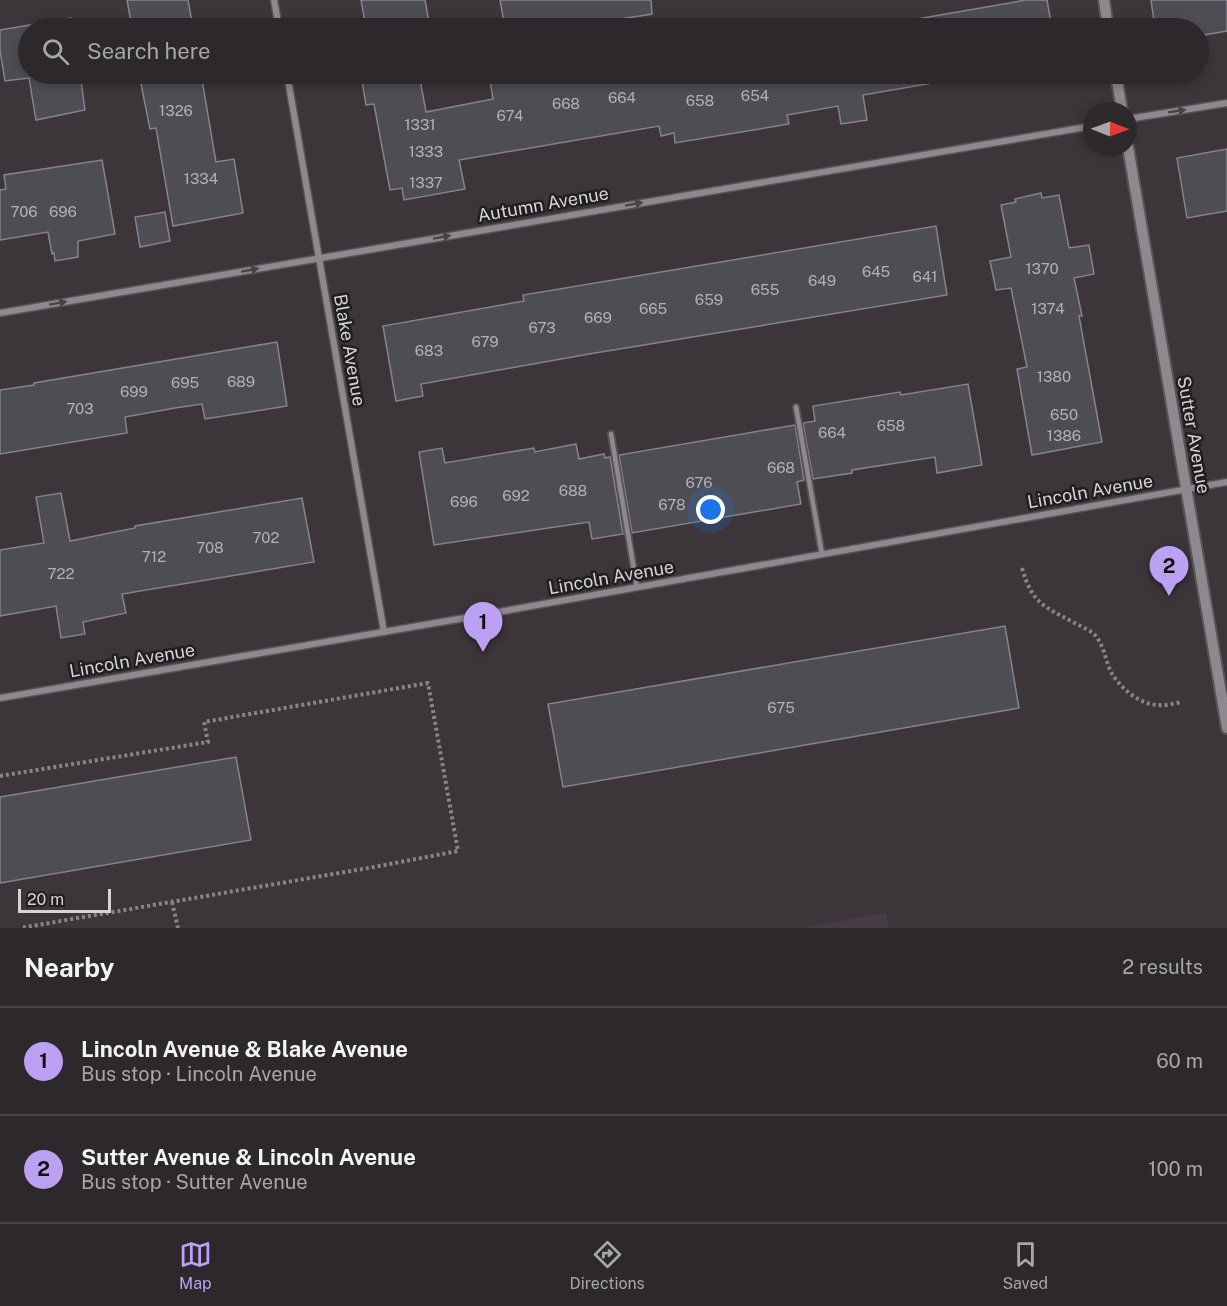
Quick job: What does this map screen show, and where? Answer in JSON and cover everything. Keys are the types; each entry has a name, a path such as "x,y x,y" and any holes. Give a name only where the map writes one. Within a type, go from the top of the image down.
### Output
{"street":[{"path":"274,0 277,18"},
{"path":"1104,0 1107,18"},
{"name":"Blake Avenue","path":"289,84 384,632"},
{"path":"1118,84 1121,102"},
{"path":"1137,118 1227,103"},
{"name":"Autumn Avenue","path":"0,313 1083,128"},
{"name":"Sutter Avenue","path":"1130,156 1227,728"},
{"name":"Lincoln Avenue","path":"0,698 1227,482"}],"lane":[{"path":"796,406 822,554"},
{"path":"611,435 637,587"}],"path":[{"path":"1022,567 1028,588 1039,603 1092,632 1099,641 1111,672 1123,689 1138,699 1158,706 1182,702"},
{"path":"0,776 208,742 204,722 428,683 458,851 20,928"},
{"path":"172,902 178,928"}],"shaded area":[{"path":"886,913 889,928 801,928"}],"building":[{"path":"127,0 188,0 191,18 130,18"},
{"path":"361,0 425,0 428,18 364,18"},
{"path":"500,0 651,0 652,14 627,18 503,18"},
{"path":"1026,0 1047,0 1050,18 922,18"},
{"path":"1151,0 1227,0 1227,31 1209,34 1209,18 1154,18"},
{"path":"18,27 18,79 5,81 0,51 0,30"},
{"path":"30,84 81,84 85,110 36,120"},
{"path":"141,84 203,84 216,162 234,159 243,213 173,226 156,128 150,129"},
{"path":"362,84 421,84 426,112 493,99 490,84 927,84 863,95 867,120 841,124 838,106 787,115 789,124 675,143 674,133 661,136 659,126 459,160 465,189 404,200 402,188 390,190 374,104 366,105"},
{"path":"1227,149 1227,211 1187,218 1177,158"},
{"path":"102,160 115,234 78,241 78,257 55,261 48,232 0,240 0,190 6,189 4,175"},
{"path":"1041,193 1042,198 1059,195 1069,248 1089,245 1094,274 1074,278 1102,442 1032,455 1017,369 1027,367 1011,288 996,290 990,261 1011,257 1001,205"},
{"path":"165,212 170,241 140,247 135,217"},
{"path":"936,226 947,295 421,384 423,396 396,401 383,326 524,301 523,295"},
{"path":"277,342 287,406 205,419 202,404 175,408 125,417 127,433 0,454 0,390"},
{"path":"968,384 982,465 937,473 935,457 852,470 852,473 813,479 803,423 815,421 813,406"},
{"path":"795,425 804,480 797,482 801,504 632,533 619,455"},
{"path":"576,444 579,459 604,454 605,458 610,457 623,534 592,539 589,522 434,545 419,452 442,448 445,463 534,448 535,452"},
{"path":"61,493 70,541 135,528 135,526 302,498 314,562 122,594 126,613 83,622 85,634 61,638 56,606 0,616 0,550 44,543 36,497"},
{"path":"1005,626 1019,708 563,787 548,704"},
{"path":"236,757 251,840 0,883 0,797"}],"place":[{"name":"Sutter Avenue & Lincoln Avenue","path":"1169,596"},
{"name":"Lincoln Avenue & Blake Avenue","path":"483,652"}]}
